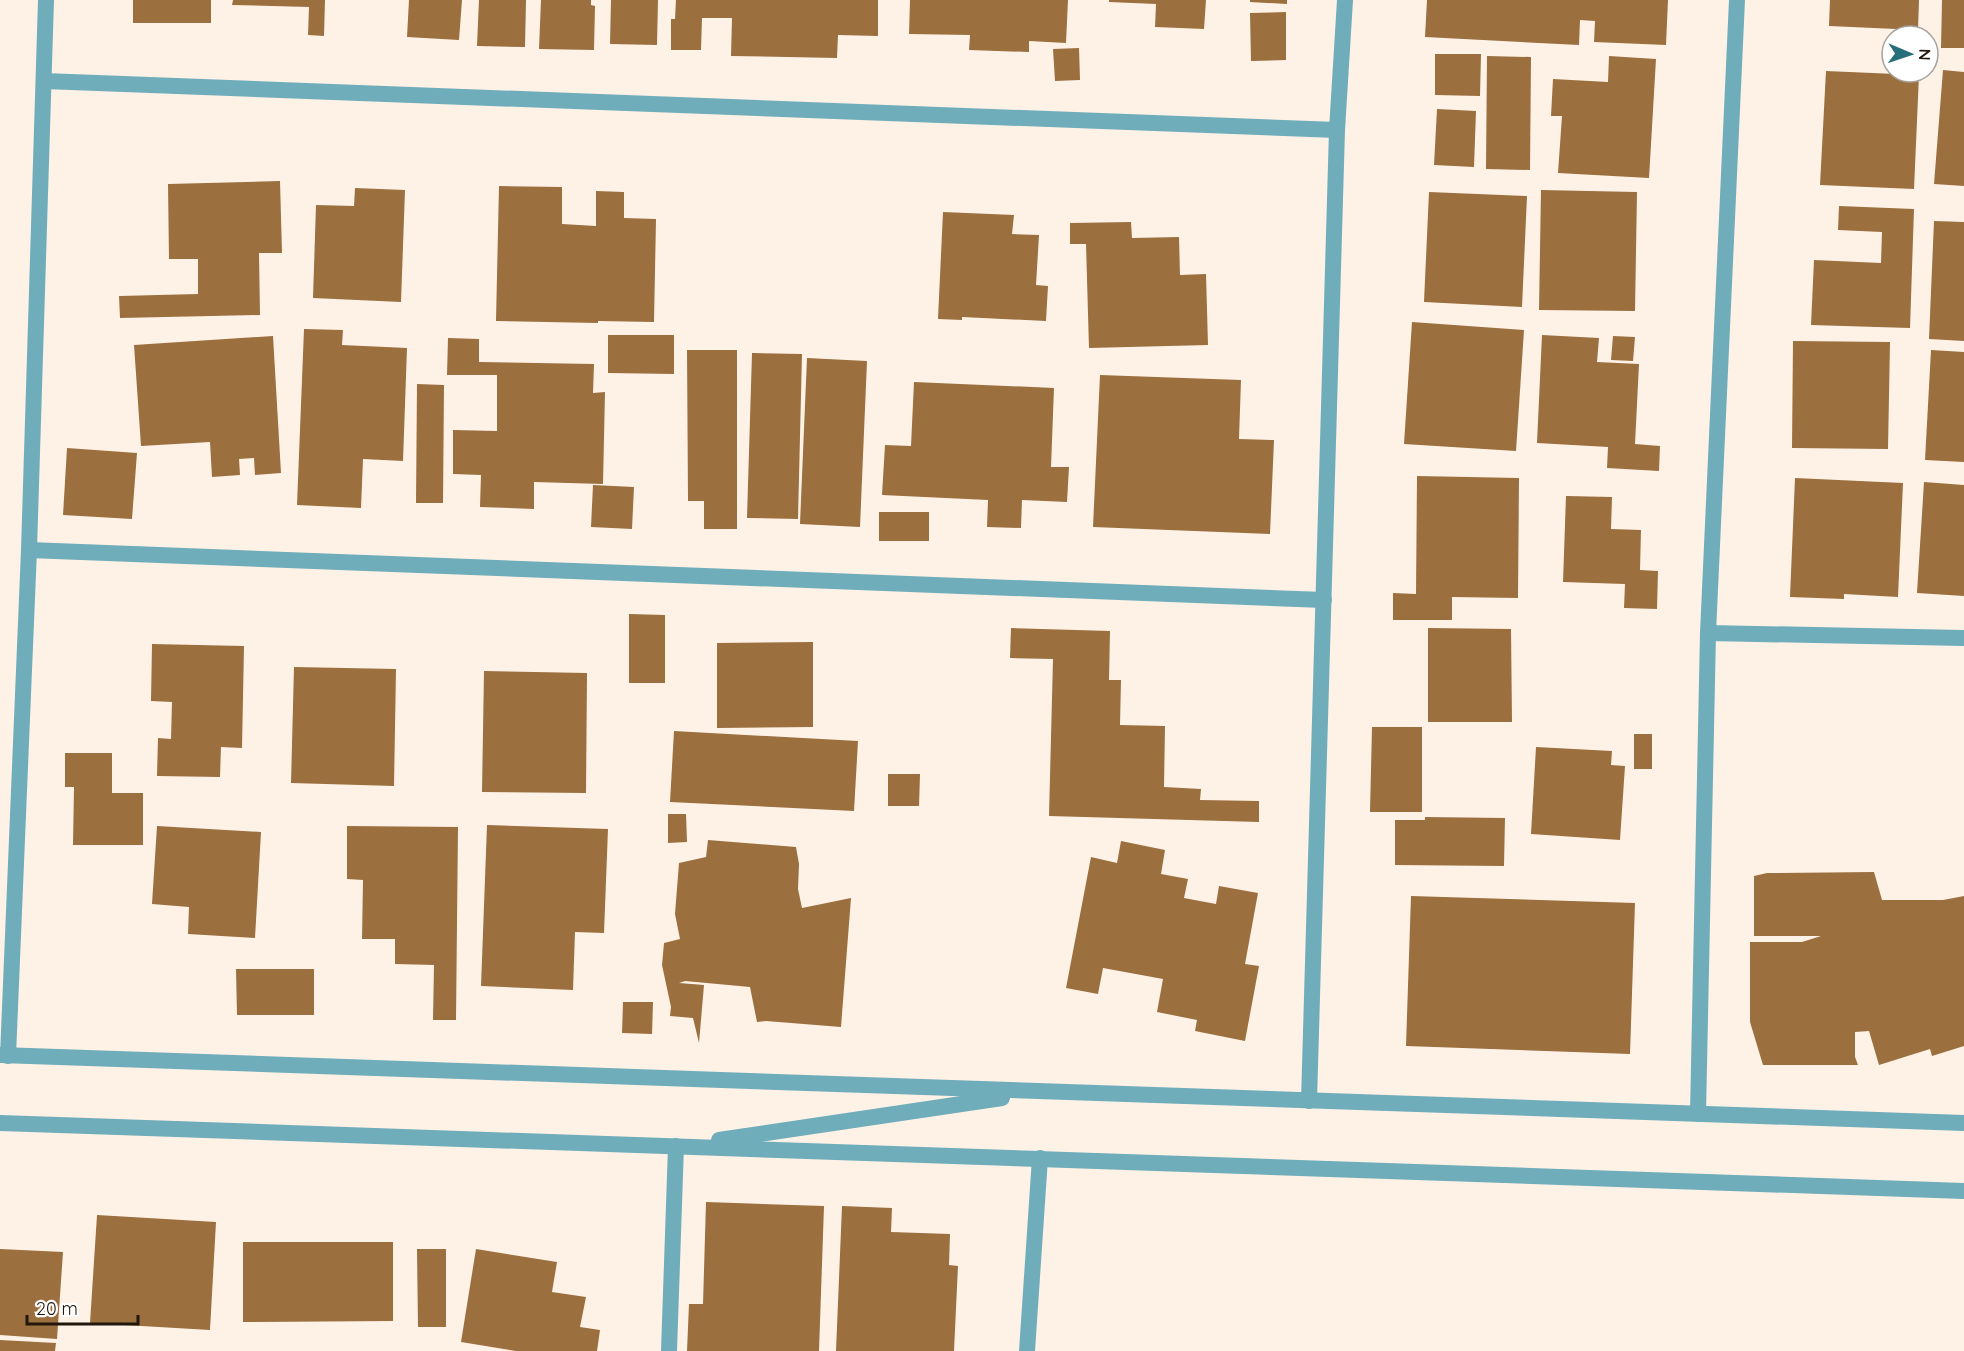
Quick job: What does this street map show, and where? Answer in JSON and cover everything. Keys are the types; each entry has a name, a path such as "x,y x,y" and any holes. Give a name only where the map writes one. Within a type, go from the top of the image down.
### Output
{"street":[{"path":"46,0 29,550 4,1056 1964,1123"},
{"path":"1309,1101 1337,130 1345,0"},
{"path":"1698,1114 1708,633 1737,0"},
{"path":"44,81 1337,130"},
{"path":"29,550 1324,600"},
{"path":"1708,633 1964,638"},
{"path":"675,1146 1045,1091"},
{"path":"0,1123 1964,1191"},
{"path":"669,1351 675,1146"},
{"path":"1027,1351 1040,1158"}],"building":[{"path":"133,0 211,0 211,23 133,23"},
{"path":"233,0 325,0 324,36 308,35 309,7 232,5"},
{"path":"409,0 462,0 459,40 407,37"},
{"path":"479,0 526,0 525,47 477,46"},
{"path":"541,0 591,0 591,5 595,6 594,50 539,49"},
{"path":"611,0 658,0 657,45 610,44"},
{"path":"676,0 878,0 878,36 838,35 837,58 731,56 732,18 702,18 701,50 671,50 671,19 675,19"},
{"path":"910,0 1068,0 1066,43 1029,41 1029,52 969,50 970,35 909,34"},
{"path":"1109,0 1206,0 1204,29 1155,27 1156,4 1109,2"},
{"path":"1250,0 1287,0 1287,4 1250,2"},
{"path":"1427,0 1668,0 1666,45 1594,42 1595,21 1580,20 1579,45 1425,37"},
{"path":"1830,0 1919,0 1918,24 1880,24 1880,28 1829,26"},
{"path":"1942,0 1964,0 1964,48 1941,48"},
{"path":"1286,12 1286,60 1251,61 1250,13"},
{"path":"1079,48 1080,80 1055,81 1053,49"},
{"path":"1435,54 1481,54 1480,96 1435,95"},
{"path":"1487,56 1531,57 1530,170 1486,169"},
{"path":"1609,56 1656,59 1649,178 1558,173 1562,116 1551,116 1553,79 1608,82"},
{"path":"1943,70 1964,72 1964,186 1934,184"},
{"path":"1826,71 1880,73 1880,84 1919,84 1914,189 1820,185"},
{"path":"1437,109 1476,111 1474,167 1434,165"},
{"path":"280,181 282,253 259,253 260,315 120,318 119,296 198,294 198,259 169,259 168,184"},
{"path":"499,186 562,187 562,224 596,226 596,191 624,192 624,218 656,219 654,322 496,321"},
{"path":"355,188 405,190 401,302 313,298 316,205 354,206"},
{"path":"1541,190 1637,192 1635,311 1539,310"},
{"path":"1429,192 1527,196 1522,307 1424,302"},
{"path":"1839,206 1914,209 1910,328 1811,325 1814,260 1881,263 1882,232 1838,230"},
{"path":"943,212 1014,215 1012,234 1039,235 1036,285 1048,286 1046,321 962,317 962,320 938,319"},
{"path":"1934,221 1964,222 1964,341 1929,339"},
{"path":"1131,222 1132,238 1179,237 1180,275 1206,274 1208,345 1089,348 1086,244 1070,244 1070,223"},
{"path":"1412,322 1524,330 1516,451 1404,444"},
{"path":"304,329 343,330 342,345 407,348 403,461 363,459 361,508 297,505"},
{"path":"608,335 674,335 674,374 608,373"},
{"path":"1542,335 1599,338 1597,362 1639,364 1635,444 1660,446 1659,471 1607,468 1608,447 1537,443"},
{"path":"273,336 281,473 255,475 254,458 239,459 240,475 212,477 210,442 141,446 134,345"},
{"path":"1613,336 1635,337 1633,361 1611,360"},
{"path":"448,338 479,339 479,362 594,364 593,393 605,392 603,484 534,482 534,509 480,507 481,475 453,474 453,430 497,431 497,375 447,375"},
{"path":"1793,341 1890,342 1888,449 1792,448"},
{"path":"687,350 737,350 737,529 704,529 704,501 688,501"},
{"path":"1931,350 1964,352 1964,462 1925,460"},
{"path":"752,353 802,354 798,519 747,518"},
{"path":"807,358 867,361 860,527 800,524"},
{"path":"1100,375 1241,380 1239,439 1274,440 1270,534 1093,527"},
{"path":"914,382 1054,388 1051,467 1069,467 1067,502 1022,500 1021,528 987,527 988,500 882,495 885,445 911,446"},
{"path":"417,384 444,385 443,503 416,503"},
{"path":"67,448 137,453 132,519 63,515"},
{"path":"1417,476 1519,478 1518,598 1452,597 1452,620 1393,620 1393,593 1416,594"},
{"path":"1795,478 1903,483 1898,597 1844,594 1844,599 1790,597"},
{"path":"1924,482 1964,485 1964,596 1917,593"},
{"path":"593,485 634,487 632,529 591,527"},
{"path":"1566,496 1612,497 1611,529 1641,530 1640,570 1658,571 1657,609 1624,608 1625,584 1563,582"},
{"path":"879,512 929,512 929,541 879,541"},
{"path":"629,614 665,615 665,683 629,683"},
{"path":"1011,628 1110,631 1109,680 1121,680 1120,725 1165,726 1164,787 1201,789 1200,800 1259,801 1259,822 1049,816 1053,659 1010,658"},
{"path":"1428,628 1511,629 1512,722 1428,722"},
{"path":"813,642 813,727 717,728 717,643"},
{"path":"152,644 244,646 242,748 221,747 220,777 157,776 158,738 171,739 172,702 151,701"},
{"path":"294,667 396,669 394,786 291,783"},
{"path":"484,671 587,673 586,793 482,792"},
{"path":"1372,727 1422,727 1422,812 1370,812"},
{"path":"674,731 858,741 854,811 670,802"},
{"path":"1634,734 1652,734 1652,769 1634,769"},
{"path":"1536,747 1612,751 1611,765 1625,766 1620,840 1531,834"},
{"path":"65,753 112,753 112,793 143,793 143,845 73,845 74,787 65,787"},
{"path":"888,774 920,774 919,806 888,806"},
{"path":"668,814 686,814 687,842 668,843"},
{"path":"1425,817 1505,818 1504,866 1395,865 1395,820 1425,820"},
{"path":"487,825 608,829 604,933 575,932 573,990 481,986"},
{"path":"157,826 261,832 255,938 188,934 189,907 152,904"},
{"path":"347,826 458,827 456,1020 433,1020 434,965 395,964 395,939 362,939 363,880 347,879"},
{"path":"708,840 796,847 799,864 798,889 802,908 851,898 841,1027 757,1022 750,987 685,981 679,983 704,985 699,1043 693,1018 670,1016 671,1007 662,965 664,943 680,939 675,914 679,863 706,857"},
{"path":"1121,841 1165,850 1161,874 1188,879 1184,898 1216,904 1219,886 1258,893 1245,964 1259,966 1245,1041 1195,1031 1197,1020 1157,1012 1163,979 1103,968 1098,994 1066,988 1091,857 1117,863"},
{"path":"1874,872 1882,900 1943,900 1964,896 1964,1046 1932,1056 1930,1049 1879,1065 1869,1031 1855,1032 1855,1057 1858,1065 1763,1065 1750,1022 1750,942 1802,942 1821,936 1754,936 1754,876 1767,873"},
{"path":"1411,896 1635,903 1630,1054 1406,1046"},
{"path":"236,969 314,969 314,1015 237,1015"},
{"path":"623,1002 653,1002 652,1034 622,1033"},
{"path":"706,1202 824,1206 819,1351 687,1351 689,1304 703,1304"},
{"path":"842,1206 892,1208 891,1232 950,1234 949,1265 958,1266 954,1351 836,1351"},
{"path":"97,1215 216,1222 210,1330 90,1323"},
{"path":"243,1242 393,1242 393,1321 243,1322"},
{"path":"0,1249 63,1252 57,1339 0,1335"},
{"path":"417,1249 446,1249 446,1327 418,1327"},
{"path":"476,1249 557,1262 552,1292 586,1297 580,1327 600,1330 597,1351 516,1351 461,1342"},
{"path":"0,1340 56,1343 55,1351 0,1351"}]}
